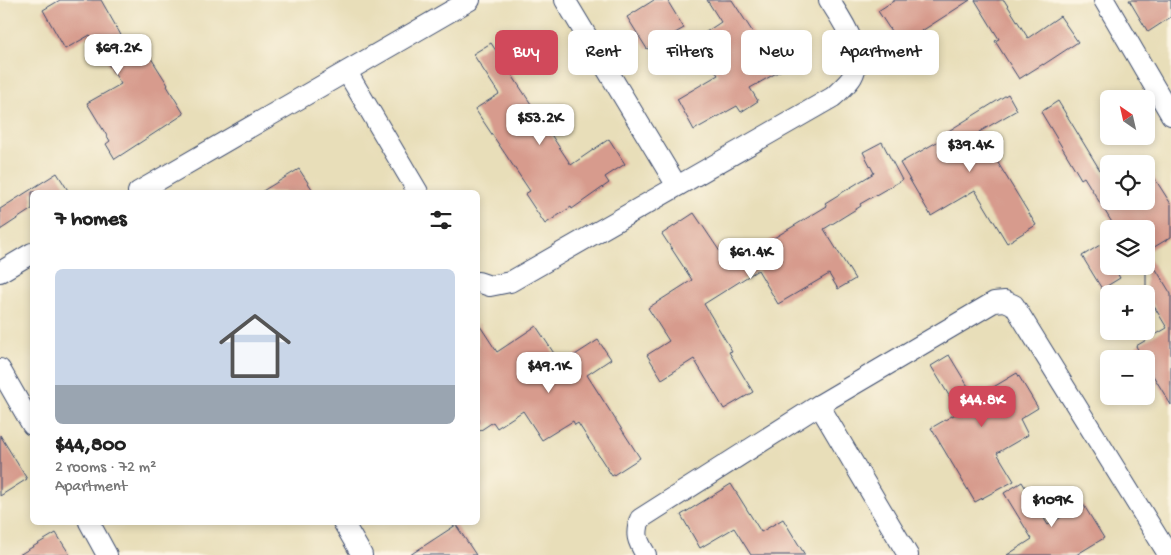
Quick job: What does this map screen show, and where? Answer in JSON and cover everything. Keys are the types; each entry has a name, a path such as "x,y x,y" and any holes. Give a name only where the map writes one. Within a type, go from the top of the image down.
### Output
{"street":[{"path":"146,190 470,0"},
{"path":"565,0 676,186"},
{"path":"480,283 490,286 510,282 833,97 852,77 857,64 854,47 848,31 829,0"},
{"path":"1104,0 1171,115"},
{"path":"347,72 417,190"},
{"path":"0,272 30,254"},
{"path":"646,555 638,541 636,530 640,518 819,405 994,302 1005,301 1014,305 1169,554"},
{"path":"0,369 30,422"},
{"path":"819,405 908,555"},
{"path":"91,525 107,555"},
{"path":"345,525 362,555"}],"building":[{"path":"60,0 101,0 126,44 137,36 184,114 115,159 106,144 110,141 87,103 121,84 90,35 65,49 43,10"},
{"path":"654,0 667,0 684,28 680,30 648,30 647,49 638,35 638,30 635,30 627,17"},
{"path":"707,0 732,0 751,30 741,30 741,75 773,75 750,88 758,101 741,112 737,106 694,130 677,99 718,75 731,75 731,30 709,30 721,22"},
{"path":"895,0 970,0 923,30 890,30 878,11"},
{"path":"975,0 1004,0 1028,38 1060,16 1078,42 1019,79 995,41 999,39"},
{"path":"1129,0 1171,0 1171,17 1148,32"},
{"path":"491,43 495,49 495,75 512,75 571,165 609,139 625,164 605,177 609,183 572,209 571,207 545,224 525,194 530,191 475,109 499,94 473,54"},
{"path":"1008,94 1017,110 979,132 1036,225 1007,243 975,190 931,216 900,163 944,138 942,135"},
{"path":"1058,101 1100,170 1100,203 1084,177 1081,179 1041,112"},
{"path":"882,142 902,180 860,204 861,206 824,229 855,279 838,289 829,274 778,304 758,270 704,304 732,351 729,352 753,392 724,409 694,359 662,379 647,355 669,341 648,308 692,280 662,234 694,213 729,265 827,206 825,203 874,173 863,152"},
{"path":"299,169 313,190 264,190"},
{"path":"57,173 68,190 30,190"},
{"path":"1155,179 1171,204 1171,237 1155,247 1155,220 1110,220 1104,210 1155,210"},
{"path":"30,190 30,210 0,230 0,209"},
{"path":"1100,245 1100,275 1118,275 1120,278 1109,285 1100,286 1082,256"},
{"path":"1155,268 1171,294 1171,405 1155,379 1155,350 1138,350 1136,346 1146,340 1155,340 1155,335 1167,328 1155,308 1155,285 1146,285 1146,275 1155,275"},
{"path":"480,326 497,352 536,326 561,364 598,340 611,359 587,375 640,458 612,476 578,423 575,425 573,421 542,440 523,411 497,428 493,422 480,431"},
{"path":"949,355 975,398 1017,373 1038,408 1020,419 1028,435 997,453 1014,481 975,502 931,428 959,412 931,366"},
{"path":"0,435 27,479 0,496"},
{"path":"1022,482 1048,525 1083,504 1104,538 1076,555 1007,555 1032,539 1004,493"},
{"path":"731,484 761,532 783,519 805,555 751,555 734,528 700,548 681,515"},
{"path":"456,525 476,555 410,555"},
{"path":"56,533 70,555 19,555"}]}
